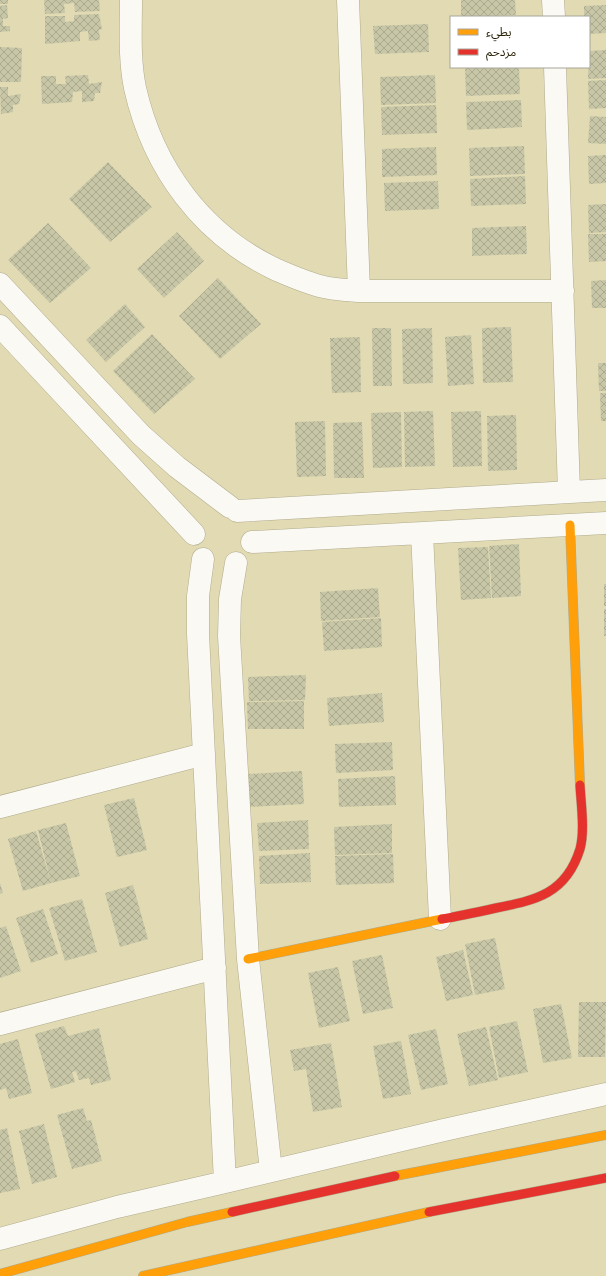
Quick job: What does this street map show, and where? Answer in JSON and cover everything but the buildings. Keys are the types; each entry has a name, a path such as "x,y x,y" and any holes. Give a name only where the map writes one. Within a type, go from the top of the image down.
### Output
{"street":[{"path":"131,0 131,51 135,86 144,121 164,166 184,196 207,222 234,245 264,264 296,278 329,288 359,291 563,291"},
{"path":"348,0 359,291"},
{"path":"553,0 554,16"},
{"path":"555,68 569,492"},
{"path":"0,284 141,435 177,467 233,509 244,516 250,524 252,533 252,542 244,558 236,563 225,566 213,565 204,559 198,552 194,543 201,521 213,509 233,509 606,490"},
{"path":"0,326 201,521"},
{"path":"252,542 606,523"},
{"path":"248,959 521,903 541,896 559,885 572,868 580,848 582,827 570,525"},
{"path":"422,533 440,919"},
{"path":"204,559 198,596 197,615 225,1182"},
{"path":"236,563 230,600 229,630 248,959 271,1171"},
{"path":"0,807 204,754"},
{"path":"0,1024 215,968"},
{"path":"0,1239 117,1208 225,1182 444,1130 606,1094"},
{"path":"0,1274 187,1222 395,1176 606,1135"},
{"path":"143,1276 430,1212 606,1178"}],"traffic: slow":[{"path":"570,525 580,785"},
{"path":"248,959 442,919"},
{"path":"395,1176 606,1135"},
{"path":"0,1274 187,1222 232,1212"},
{"path":"143,1276 429,1212"}],"traffic: jam":[{"path":"442,919 524,902 536,898 558,885 567,876 580,849 582,826 580,785"},
{"path":"232,1212 395,1176"},
{"path":"429,1212 606,1178"}]}
